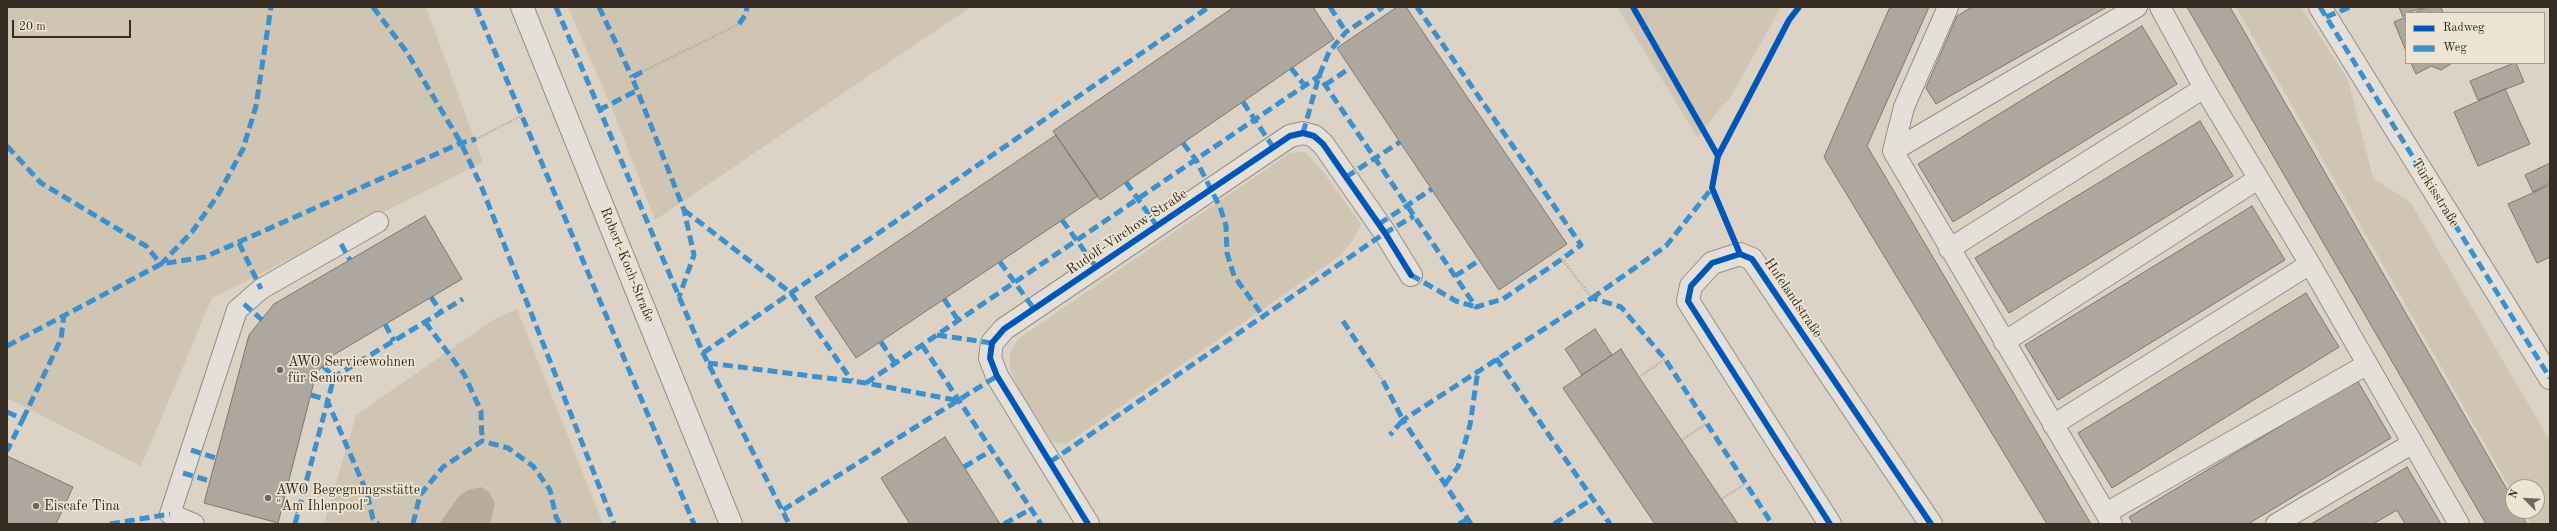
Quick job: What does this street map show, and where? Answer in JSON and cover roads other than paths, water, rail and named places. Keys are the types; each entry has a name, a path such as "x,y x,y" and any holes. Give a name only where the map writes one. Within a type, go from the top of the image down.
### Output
{"street":[{"name":"Robert-Koch-Straße","path":"522,7 731,524"},
{"name":"Türkisstraße","path":"2320,7 2550,378"},
{"name":"Rudolf-Virchow-Straße","path":"1088,524 997,376 990,358 992,343 1004,329 1267,151 1290,136 1303,133 1314,136 1323,144 1411,275"},
{"name":"Hufelandstraße","path":"1830,524 1688,301 1692,286 1712,263 1740,254 1752,259 1931,524"}],"lane":[{"path":"1948,7 1904,107 1893,151 1949,249 2109,518 2366,365"},
{"path":"1893,151 2137,7"},
{"path":"2160,7 2204,88 2310,264 2366,365 2459,524"},
{"path":"1949,249 2204,88"},
{"path":"2004,342 2258,179"},
{"path":"194,524 170,514 237,310 261,289 378,222"},
{"path":"2053,425 2310,264"},
{"path":"2276,524 2413,443"}],"place":[{"name":"AWO Servicewohnen für Senioren","path":"280,370"},
{"name":"AWO Begegnungsstätte \"Am Ihlenpool\"","path":"268,498"},
{"name":"Eiscafe Tina","path":"36,506"}]}
